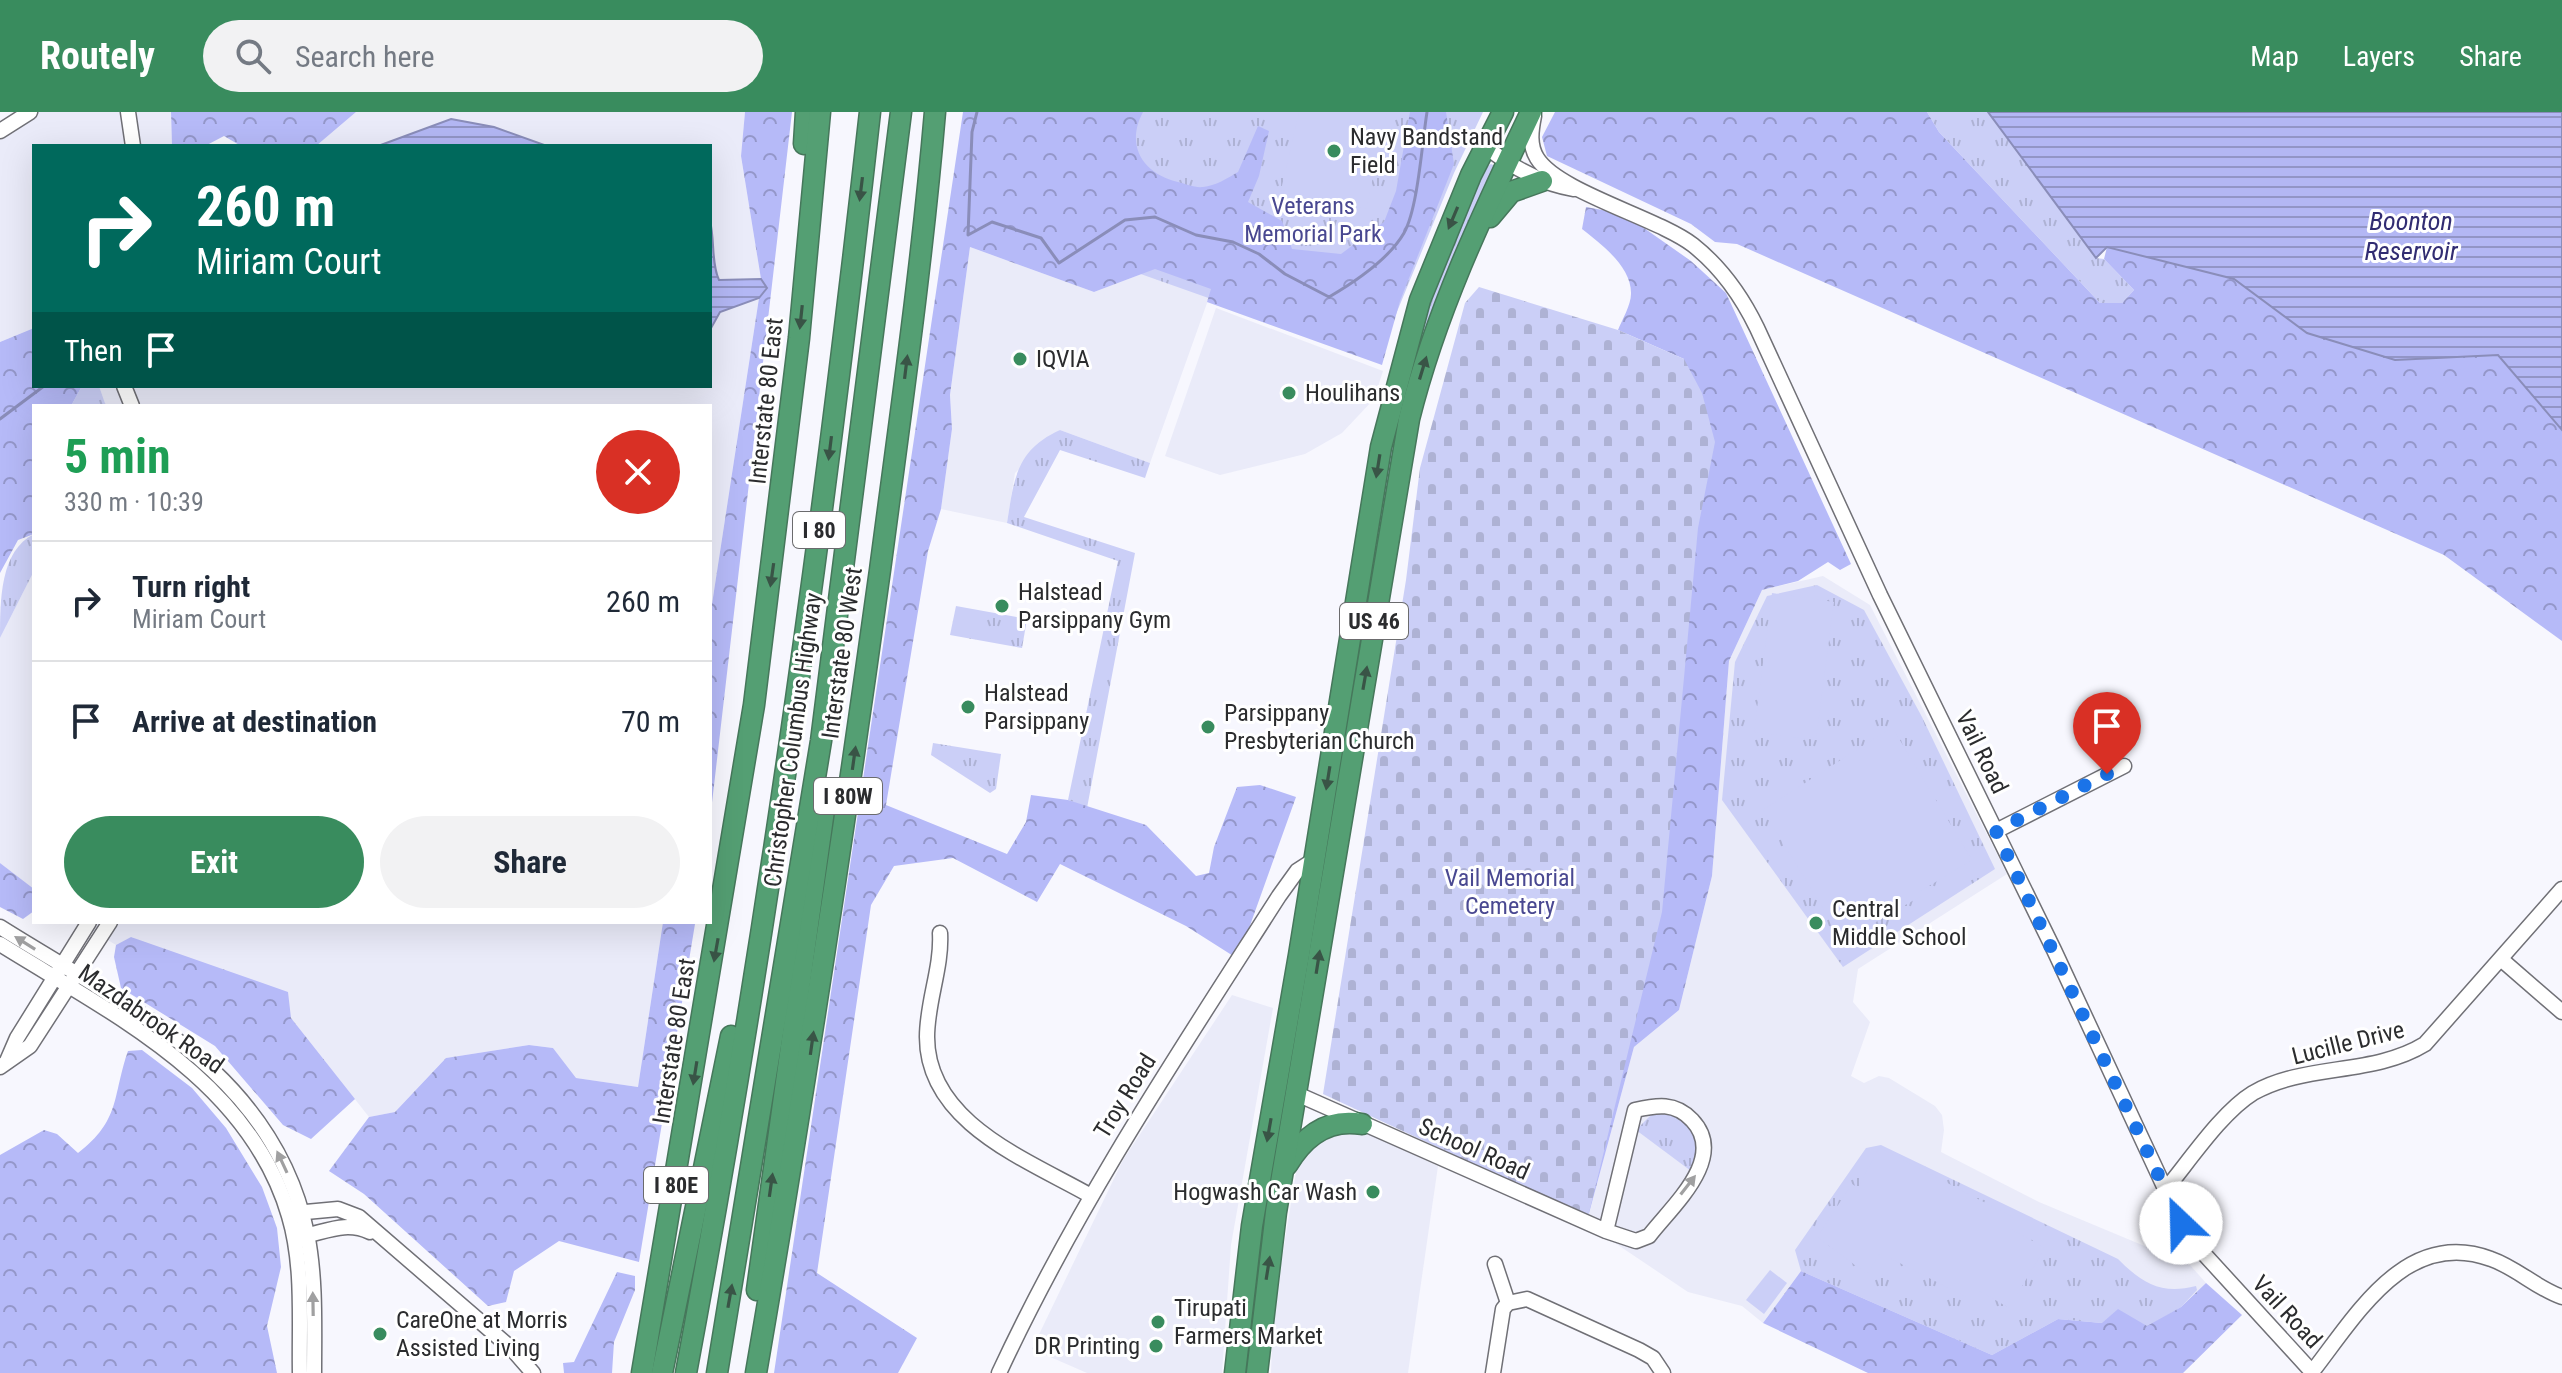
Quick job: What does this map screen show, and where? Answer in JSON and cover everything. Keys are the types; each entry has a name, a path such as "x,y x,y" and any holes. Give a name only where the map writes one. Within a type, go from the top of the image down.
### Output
{"highway":[{"path":"806,112 801,203 809,239"},
{"name":"Interstate 80 East","path":"642,1373 754,705 809,239 820,112"},
{"name":"Christopher Columbus Highway","path":"686,1373 759,947 820,522 870,112"},
{"name":"Christopher Columbus Highway","path":"717,1373 821,741 901,112"},
{"name":"US 46","path":"1235,1373 1252,1226 1393,390 1420,300 1503,112"},
{"name":"US 46","path":"1257,1373 1265,1284 1409,419 1432,337 1458,268 1533,112"},
{"name":"Interstate 80 West","path":"756,1373 807,1071 861,711 937,117"},
{"path":"1458,268 1505,197 1521,187 1542,181"},
{"path":"745,1373 827,789 821,741"},
{"path":"662,1373 711,1148 743,969 759,947"},
{"path":"1297,1094 1290,1088 1290,1061 1297,1019 1299,955"},
{"path":"1285,1169 1304,1142 1325,1127 1344,1121 1362,1124"}],"street":[{"path":"0,131 30,112"},
{"path":"130,112 133,144"},
{"name":"Vail Road","path":"1533,112 1532,148 1538,159 1581,190 1675,233 1722,271 1734,286 1757,328 1880,595 2195,1244 2313,1372"},
{"name":"Vail Road","path":"1486,147 1507,163 1542,181 1581,190"},
{"path":"1996,831 2124,766"},
{"name":"Troy Road","path":"999,1373 1050,1269 1133,1122 1279,896 1297,871 1314,860"},
{"name":"Lucille Drive","path":"2166,1189 2251,1094 2293,1079 2411,1052 2437,1035 2562,889"},
{"path":"2,1062 88,924"},
{"path":"2,1062 30,1046 109,924"},
{"name":"Mazdabrook Road","path":"0,927 188,1066 219,1094 256,1143 295,1213 301,1237"},
{"path":"940,933 941,950 927,1037 931,1064 943,1091 976,1128 1091,1196"},
{"name":"Mazdabrook Road","path":"0,944 58,972"},
{"path":"2502,960 2562,1012"},
{"name":"School Road","path":"1297,1094 1606,1231 1636,1241 1649,1236 1703,1162 1700,1129 1673,1107 1663,1105 1635,1110 1606,1231"},
{"path":"295,1213 338,1209 359,1217 512,1349 532,1372"},
{"path":"301,1237 341,1225 359,1226 384,1238"},
{"path":"300,1373 301,1237"},
{"path":"301,1237 313,1293 314,1373"},
{"path":"2313,1372 2378,1288 2401,1269 2429,1256 2460,1252 2490,1258 2562,1297"},
{"path":"1493,1373 1499,1319 1508,1303 1495,1264"},
{"path":"1508,1303 1527,1299 1639,1350 1653,1358 1663,1373"}],"shaded area":[{"path":"37,112 171,112 172,144 32,144 32,329 0,342 0,136"},
{"path":"356,112 745,112 741,156 761,279 767,288 759,298 712,604 712,404 105,404 100,388 712,388 712,144 318,144"},
{"path":"970,247 1094,292 1155,269 1212,289 1150,463 1060,430 1015,473 1007,523 941,509 952,429 950,395"},
{"path":"1216,308 1383,371 1374,399 1342,433 1305,454 1220,475 1165,456"},
{"path":"32,575 32,887 0,863 0,638"},
{"name":"Central Middle School","path":"1823,576 1870,605 2007,874 1858,969 1853,1002 1870,1022 1851,1076 1864,1083 1879,1076 1889,1078 1935,1106 1942,1115 1944,1130 1941,1152 2039,1202 2190,1265 2206,1283 2181,1307 2147,1327 2058,1319 1992,1355 1801,1271 1763,1323 1742,1306 1688,1292 1615,1243 1588,1231 1588,1217 1634,1047 1679,1010 1712,876 1729,661 1762,590"},
{"path":"81,924 663,924 638,1087 575,1078 553,1048 529,1045 446,1058 395,1112 369,1117 291,1018 132,937 116,945"},
{"path":"1232,995 1273,1008 1231,1245 1222,1373 1087,1373 1032,1349 1123,1160"},
{"path":"1353,1127 1438,1166 1408,1373 1271,1373 1273,1313 1298,1160 1316,1138"}],"green space":[{"path":"171,112 356,112 318,144 238,144 224,136 209,144 172,144"},
{"path":"745,112 792,112 712,803 712,604 759,298 767,288 761,279 741,156"},
{"path":"963,112 1143,112 1136,136 1137,147 1147,165 1166,178 1200,187 1217,183 1238,172 1258,126 1269,131 1259,176 1248,202 1282,221 1292,249 1341,254 1384,222 1396,191 1410,112 1446,112 1454,164 1400,301 1382,365 1207,302 1211,289 1155,269 1094,292 970,247 950,395 952,429 941,509 928,551 886,805 1007,854 1026,822 1031,795 1068,800 1146,825 1196,876 1209,873 1214,847 1237,787 1260,785 1296,797 1238,959 1186,926 1060,864 1037,902 953,858 894,866 871,905 817,1273 917,1338 898,1373 774,1373"},
{"name":"Veterans Memorial Park","path":"989,112 1483,112 1454,173 1378,358 974,215"},
{"name":"Navy Bandstand Field","path":"1299,112 1387,112 1366,209 1281,190"},
{"path":"1555,112 1927,112 1939,132 2100,303 2122,303 2134,290 2104,259 2107,247 2234,279 2307,333 2395,360 2498,355 2562,430 2562,641 2444,555 1737,244 1715,242 1691,224 1547,156 1542,137"},
{"path":"1927,112 1988,112 2096,258 2104,259 2134,290 2122,303 2100,303 1939,132"},
{"path":"1491,164 1497,167 1446,283 1306,999 1312,927 1396,409 1442,261 1485,168"},
{"path":"1586,207 1624,214 1691,261 1726,293 1851,564 1840,570 1828,562 1798,581 1762,590 1729,661 1712,876 1679,1010 1634,1047 1588,1217 1684,359 1618,330 1630,303 1630,284 1614,257 1582,229"},
{"name":"Vail Memorial Cemetery","path":"1479,287 1618,330 1684,359 1702,393 1715,442 1698,528 1662,912 1588,1217 1323,1094 1406,580 1420,468 1465,303"},
{"path":"32,329 32,388 81,388 72,404 32,404 32,535 18,540 0,573 0,342"},
{"path":"81,388 100,388 105,404 72,404"},
{"path":"1060,430 1150,463 1145,478 1060,450 1024,517 1135,553 1087,808 1068,800 1118,561 1007,523 1015,480 1026,457 1045,438"},
{"path":"32,535 32,575 0,638 4,578 14,552"},
{"path":"1817,585 1864,610 1922,717 1995,869 1843,967 1722,800 1735,662 1767,596"},
{"path":"1772,593 1834,602 1816,740 1754,732"},
{"path":"956,606 1027,619 1022,648 950,635"},
{"path":"1892,727 1972,860 1919,892 1921,896 1843,941 1763,810"},
{"path":"933,743 1001,754 996,789 990,793 931,755"},
{"path":"0,863 32,887 32,912 23,919 0,907"},
{"path":"663,924 695,924 639,1262 559,1241 514,1271 506,1302 488,1306 364,1194 329,1171 369,1117 395,1112 446,1058 529,1045 553,1048 576,1078 638,1087"},
{"path":"131,937 288,992 291,1018 355,1099 311,1139 283,1125 215,1046 121,988 114,957 116,945"},
{"path":"142,1050 192,1088 226,1128 262,1187 277,1228 281,1267 267,1326 277,1373 0,1373 0,1155 44,1130 57,1134 78,1153 102,1130 108,1118 128,1051"},
{"path":"1666,1113 1685,1122 1695,1135 1696,1151 1691,1171 1636,1130 1651,1115"},
{"path":"1881,1145 2118,1259 2135,1275 2153,1285 2172,1289 2196,1286 2197,1290 2181,1307 2147,1327 2058,1319 1992,1355 1801,1271 1795,1250 1866,1148"},
{"path":"1879,1147 2016,1219 2011,1229 2045,1248 2009,1308 1980,1291 1974,1301 1880,1253 1867,1274 1817,1237 1852,1184 1858,1188"},
{"path":"1770,1270 1787,1283 1764,1314 1746,1300"},
{"path":"1801,1271 1992,1355 2058,1319 2102,1323 2118,1309 2147,1326 2181,1307 2206,1283 2242,1315 2183,1373 1868,1373 1763,1323"},
{"path":"617,1272 635,1276 635,1290 614,1342 612,1373 564,1373 563,1363 574,1362"}],"water":[{"name":"Boonton Reservoir","path":"1988,112 2562,112 2562,430 2498,355 2395,360 2307,333 2234,279 2107,247 2096,258"},
{"path":"451,119 494,127 541,144 383,144"},
{"path":"712,236 719,280 761,279 767,288 759,298 720,312 712,326"}],"waterway":[{"path":"977,112 972,132 968,235 992,222 1041,238 1059,263 1125,220 1155,217 1196,235 1233,242 1259,254 1285,274 1329,297 1380,261 1404,233 1416,192 1427,112"},
{"path":"0,419 41,388"}],"place":[{"name":"Navy Bandstand Field","path":"1334,151"},
{"name":"IQVIA","path":"1020,359"},
{"name":"Houlihans","path":"1289,393"},
{"name":"Halstead Parsippany Gym","path":"1002,606"},
{"name":"Halstead Parsippany","path":"968,707"},
{"name":"Parsippany Presbyterian Church","path":"1208,727"},
{"name":"Central Middle School","path":"1816,923"},
{"name":"Hogwash Car Wash","path":"1373,1192"},
{"name":"Tirupati Farmers Market","path":"1158,1322"},
{"name":"CareOne at Morris Assisted Living","path":"380,1334"},
{"name":"DR Printing","path":"1156,1346"}],"route":[{"path":"2107,774 1996,831 2112,1071 2181,1223"}]}
